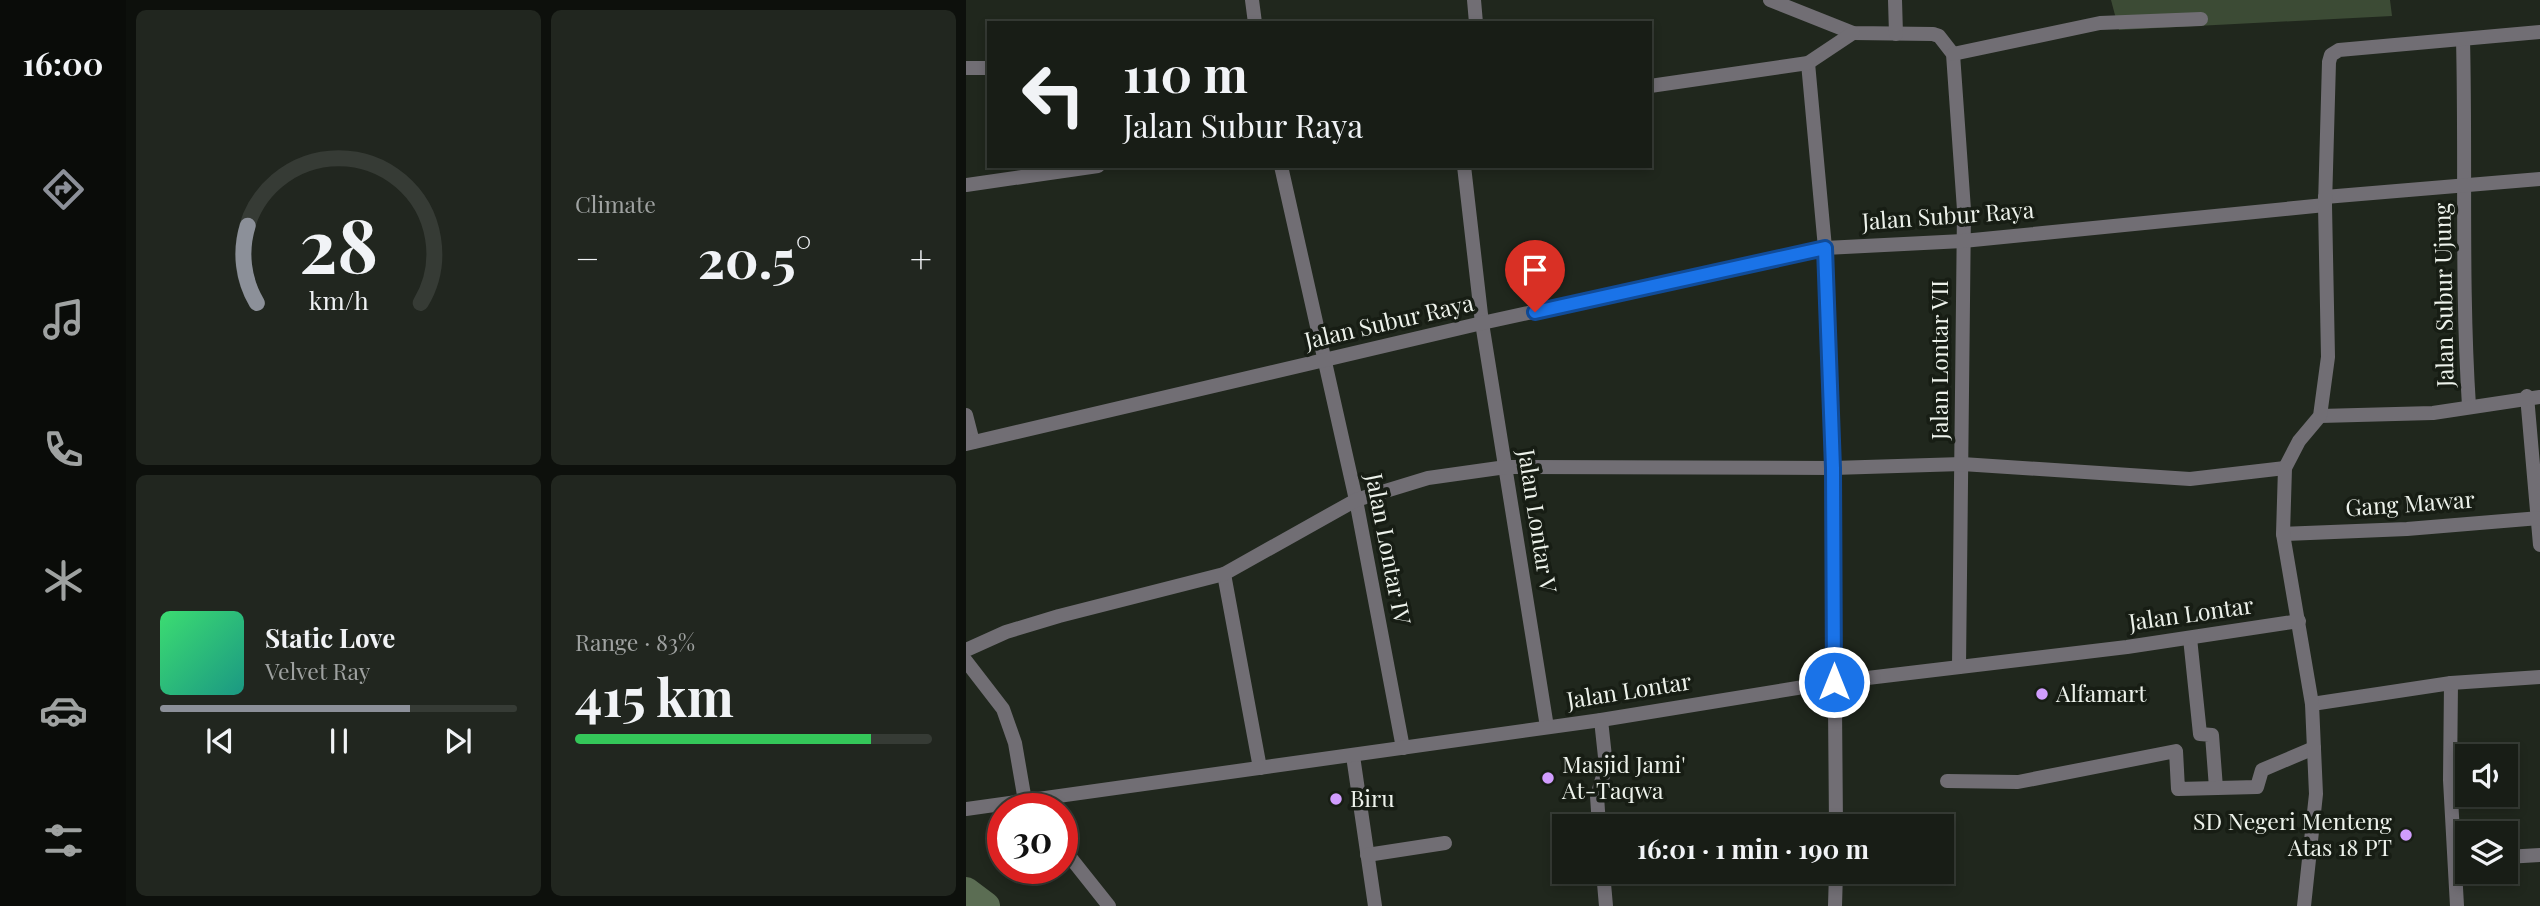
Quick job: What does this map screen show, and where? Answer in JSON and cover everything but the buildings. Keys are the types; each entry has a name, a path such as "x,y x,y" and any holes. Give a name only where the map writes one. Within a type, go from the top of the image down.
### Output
{"street":[{"path":"1252,0 1255,21"},
{"path":"1474,0 1476,21"},
{"path":"1770,0 1853,33 1939,36 1952,52 2100,23 2200,19"},
{"path":"1895,0 1896,34"},
{"path":"2304,906 2316,794 2312,704 2283,534 2285,468 2299,441 2320,416 2328,357 2325,201 2330,55 2339,50 2540,32"},
{"path":"1652,86 1811,62 1853,33"},
{"name":"Jalan Subur Ujung","path":"2463,39 2466,183 2462,230 2462,305 2469,406"},
{"name":"Jalan Lontar VII","path":"1952,52 1964,241 1959,667"},
{"path":"1811,62 1825,248 1833,468 1836,814"},
{"path":"966,68 987,68"},
{"path":"966,185 1084,168"},
{"name":"Jalan Lontar IV","path":"1281,168 1356,500 1403,748"},
{"name":"Jalan Lontar V","path":"1464,168 1482,323 1547,727"},
{"name":"Jalan Subur Ujung","path":"2325,201 2466,183 2540,179"},
{"name":"Jalan Subur Raya","path":"969,443 1482,323 1825,248 1964,241 2325,201"},
{"name":"Jalan Subur Ujung","path":"2320,416 2433,413 2533,396 2540,545"},
{"path":"966,415 969,443"},
{"path":"966,650 1006,632 1059,616 1224,574 1356,500 1428,478 1506,467 1833,468 1962,464 2190,479 2285,468"},
{"name":"Gang Mawar","path":"2283,534 2538,518"},
{"path":"1224,574 1260,768"},
{"name":"Jalan Lontar","path":"1078,797 1260,768 1601,720 1834,682 2190,638 2299,621"},
{"path":"2190,638 2200,734 2212,735 2216,788"},
{"path":"966,661 1003,709 1015,743 1025,793"},
{"path":"2312,704 2451,683 2540,677"},
{"path":"2451,683 2450,780 2456,821"},
{"path":"1598,814 1597,796 1606,766 1601,720"},
{"path":"1947,781 2018,782 2176,751 2178,789 2257,787 2262,770 2314,748"},
{"path":"1353,756 1375,906"},
{"name":"Jalan Lontar","path":"966,809 987,808"},
{"path":"1367,855 1445,843"},
{"path":"2518,856 2540,855"},
{"path":"1078,867 1110,906"},
{"path":"1604,884 1606,906"},
{"path":"1835,906 1836,884"},
{"path":"2457,906 2459,884"}],"green space":[{"path":"2111,0 2390,0 2392,16 2119,30"}],"waterway":[{"path":"966,891 986,906"}],"place":[{"name":"Alfamart","path":"2042,694"},
{"name":"Masjid Jami' At-Taqwa","path":"1548,778"},
{"name":"Biru","path":"1336,799"},
{"name":"SD Negeri Menteng Atas 18 PT","path":"2406,835"}],"route":[{"path":"1535,312 1825,248 1833,468 1834,682"}]}
